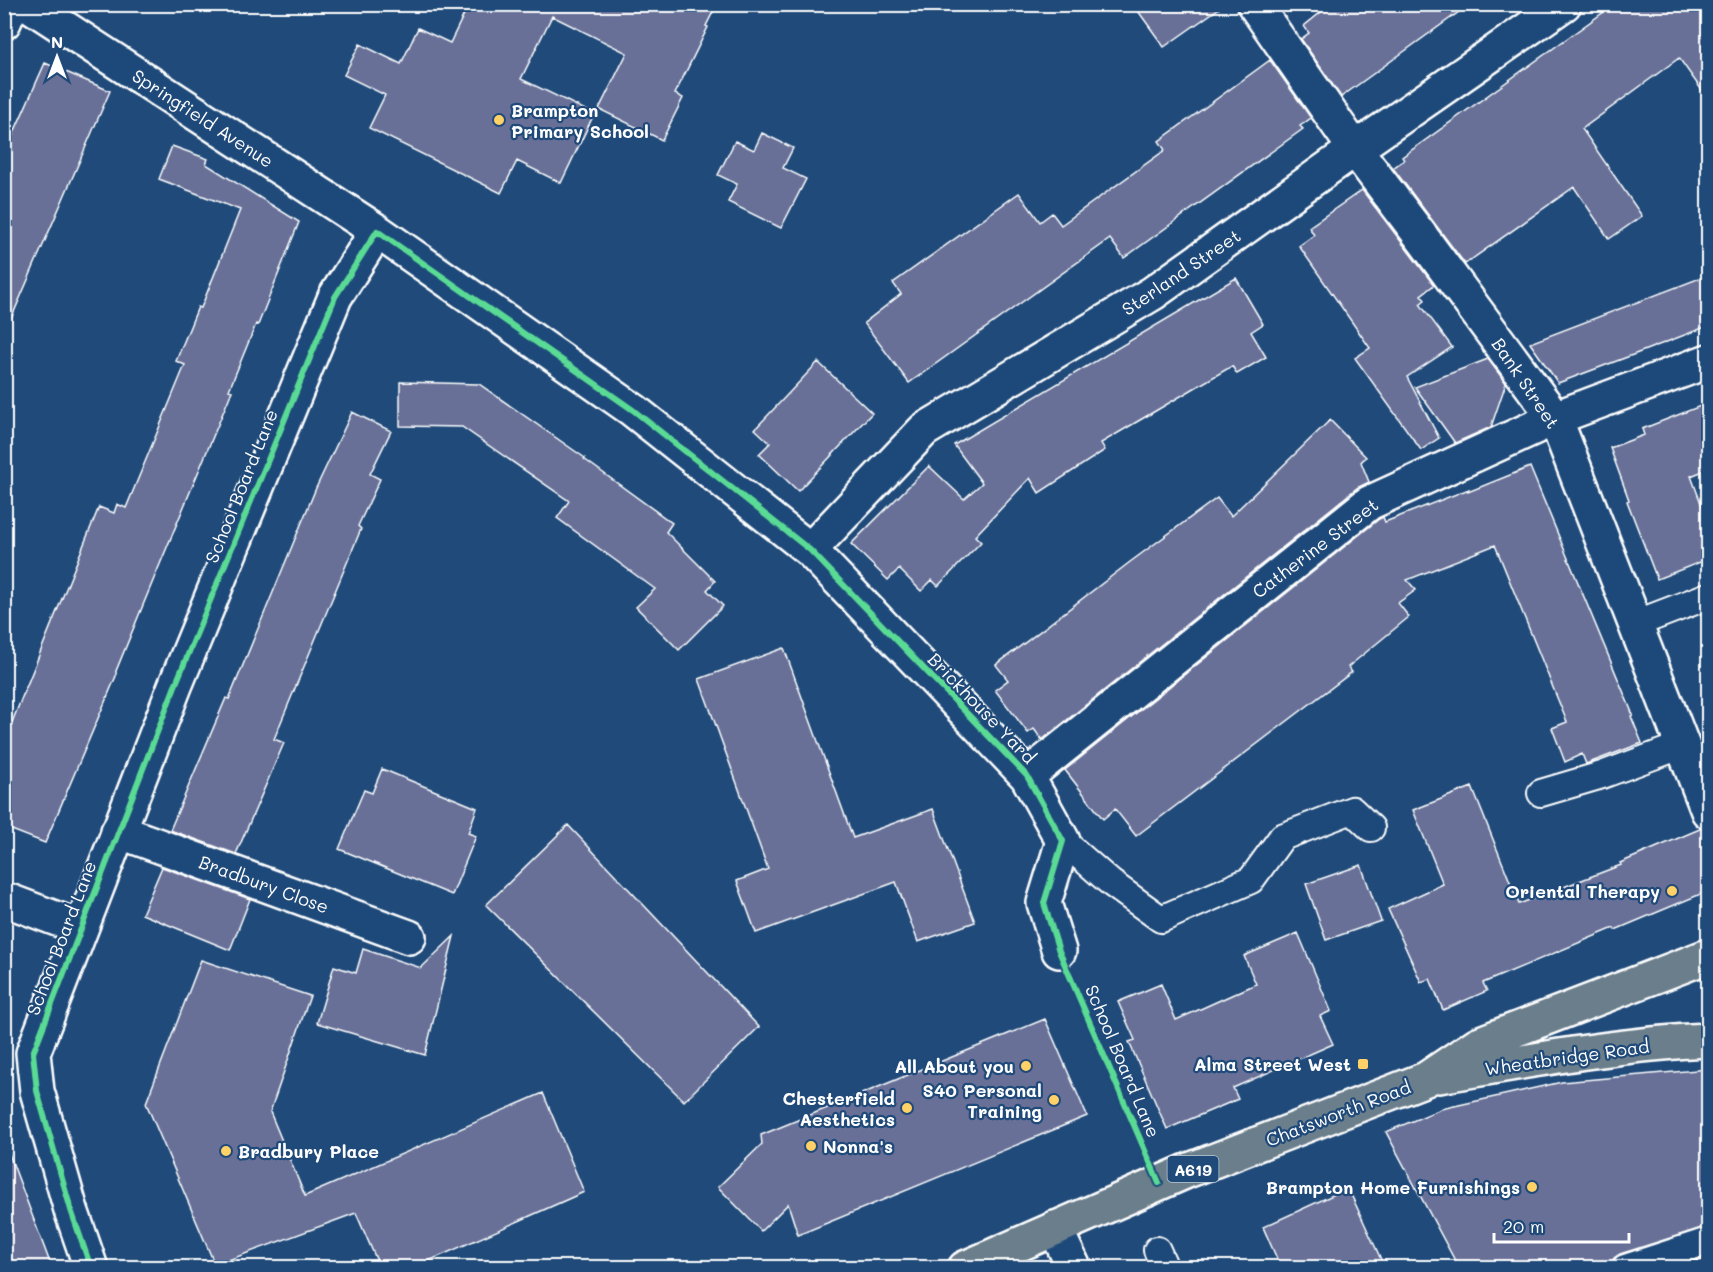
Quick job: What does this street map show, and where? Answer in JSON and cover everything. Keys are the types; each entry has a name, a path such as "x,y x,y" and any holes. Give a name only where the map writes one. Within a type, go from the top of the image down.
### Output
{"highway":[{"name":"Chatsworth Road","path":"965,1268 1187,1171 1425,1079 1478,1044 1708,956"},
{"name":"Wheatbridge Road","path":"1425,1079 1558,1055 1708,1040"}],"street":[{"path":"4,22 12,4"},
{"name":"Springfield Avenue","path":"28,4 377,231"},
{"name":"Bank Street","path":"1254,4 1355,149 1555,418 1708,811"},
{"name":"Sterland Street","path":"810,550 924,430 1154,293 1355,149 1564,4"},
{"path":"377,231 633,410 810,550"},
{"name":"School Board Lane","path":"91,1268 71,1210 37,1091 33,1053 175,686 334,297 377,231"},
{"name":"Catherine Street","path":"1028,776 1369,503 1555,418 1708,361"},
{"name":"Brickhouse Yard","path":"810,550 1028,776 1063,841"},
{"name":"Bradbury Close","path":"118,831 409,937"},
{"path":"1059,951 1044,903 1063,841"},
{"path":"4,899 81,928"},
{"path":"1055,1228 1074,1268"}],"lane":[{"path":"1635,624 1708,596"},
{"path":"1541,793 1602,775 1683,746"},
{"path":"1063,841 1111,883 1161,920 1251,880 1282,837 1352,810 1371,828"},
{"path":"1625,1268 1708,1241"}],"building":[{"path":"469,4 717,4 675,94 683,98 662,140 599,109 627,53 552,16 521,79 594,114 561,183 517,161 501,193 369,128 385,95 344,75 360,44 401,64 418,28 450,43"},
{"path":"1133,4 1225,4 1164,47"},
{"path":"1331,4 1470,4 1341,97 1301,39 1309,33 1304,26"},
{"path":"1615,4 1698,4 1708,19 1708,99 1679,58 1582,129 1642,216 1609,239 1574,187 1465,264 1393,168 1404,160 1402,157"},
{"path":"1270,60 1311,118 1300,126 1303,129 1124,258 1110,239 909,383 864,323 901,294 893,283 1019,193 1040,222 1052,213 1061,225 1165,150 1159,141"},
{"path":"45,63 110,91 4,335 4,155"},
{"path":"762,133 793,148 783,168 806,179 781,228 728,202 737,184 718,175 735,141 754,150"},
{"path":"172,146 208,159 206,164 299,222 229,390 232,391 116,671 116,676 45,843 4,827 4,742 99,507 114,513 117,504 126,508 185,365 176,361 198,307 201,308 240,210 159,179"},
{"path":"1362,190 1434,285 1421,295 1425,300 1420,304 1452,347 1407,377 1439,438 1421,450 1355,358 1370,348 1299,246 1314,235 1309,227"},
{"path":"1708,275 1708,326 1638,353 1558,383 1530,343"},
{"path":"1236,278 1263,324 1251,332 1266,357 1237,374 1232,366 1101,443 1105,450 1039,493 1030,478 975,536 981,542 938,586 932,580 921,591 899,569 888,580 851,544 929,466 964,499 982,483 954,445"},
{"path":"1488,359 1506,383 1491,427 1455,443 1415,387"},
{"path":"818,362 872,413 798,491 759,454 770,443 755,429"},
{"path":"400,382 479,384 585,458 672,523 666,532 715,581 707,590 723,606 679,650 636,607 655,589 557,518 569,501 462,427 400,426"},
{"path":"1708,403 1708,469 1691,476 1708,522 1708,559 1657,579 1627,501 1629,500 1610,448 1644,435 1642,429"},
{"path":"352,412 391,431 370,474 380,479 358,526 361,529 274,739 284,743 236,854 170,830 226,698 229,699 316,488"},
{"path":"1330,420 1366,457 1361,462 1369,482 1357,488 1042,740 1034,729 1028,733 995,690 1008,680 996,665 1217,498 1231,516"},
{"path":"1530,467 1633,715 1631,716 1642,743 1586,764 1582,754 1565,762 1552,728 1567,722 1495,545 1407,580 1416,590 1398,603 1409,617 1348,667 1352,672 1136,836 1115,809 1103,819 1065,770 1379,519 1383,517 1385,522"},
{"path":"784,648 853,838 933,809 975,922 918,942 896,882 756,933 737,881 768,869 699,679"},
{"path":"382,769 477,808 468,833 476,836 452,895 339,849 364,790 372,793"},
{"path":"1472,787 1519,904 1621,865 1620,863 1702,828 1708,829 1708,891 1483,983 1487,991 1443,1010 1430,979 1421,982 1388,909 1443,884 1413,810"},
{"path":"568,825 759,1027 684,1101 486,905"},
{"path":"1361,865 1381,921 1326,940 1306,884"},
{"path":"162,867 250,899 230,950 142,914"},
{"path":"1298,933 1331,1011 1320,1016 1333,1044 1233,1088 1238,1099 1167,1129 1129,1042 1135,1040 1118,1002 1161,984 1176,1020 1256,984 1244,956"},
{"path":"454,936 425,1055 317,1023 334,966 356,973 363,949 421,968"},
{"path":"201,960 310,996 270,1112 305,1196 543,1093 584,1192 413,1268 380,1268 356,1213 215,1265 146,1103"},
{"path":"1045,1019 1087,1116 798,1235 788,1204 761,1231 718,1187 762,1144 761,1135"},
{"name":"Brampton Home Furnishings","path":"1708,1069 1708,1226 1620,1254 1614,1258 1610,1268 1459,1268 1386,1132 1441,1109 1562,1082"},
{"path":"8,1151 52,1268 4,1268 4,1152"},
{"path":"1348,1188 1385,1268 1281,1268 1263,1227"},
{"path":"1708,1257 1708,1268 1675,1268"}],"cycle path":[{"path":"91,1268 71,1210 37,1091 33,1053 175,686 335,297 377,231 633,410 810,550 1027,776 1063,841 1044,903 1059,951 1159,1183"}],"place":[{"name":"Brampton Primary School","path":"499,120"},
{"name":"Oriental Therapy","path":"1672,891"},
{"name":"Alma Street West","path":"1363,1064"},
{"name":"All About you","path":"1026,1066"},
{"name":"S40 Personal Training","path":"1054,1100"},
{"name":"Chesterfield Aesthetics","path":"907,1108"},
{"name":"Nonna's","path":"811,1146"},
{"name":"Bradbury Place","path":"226,1151"},
{"name":"Brampton Home Furnishings","path":"1532,1187"}]}
